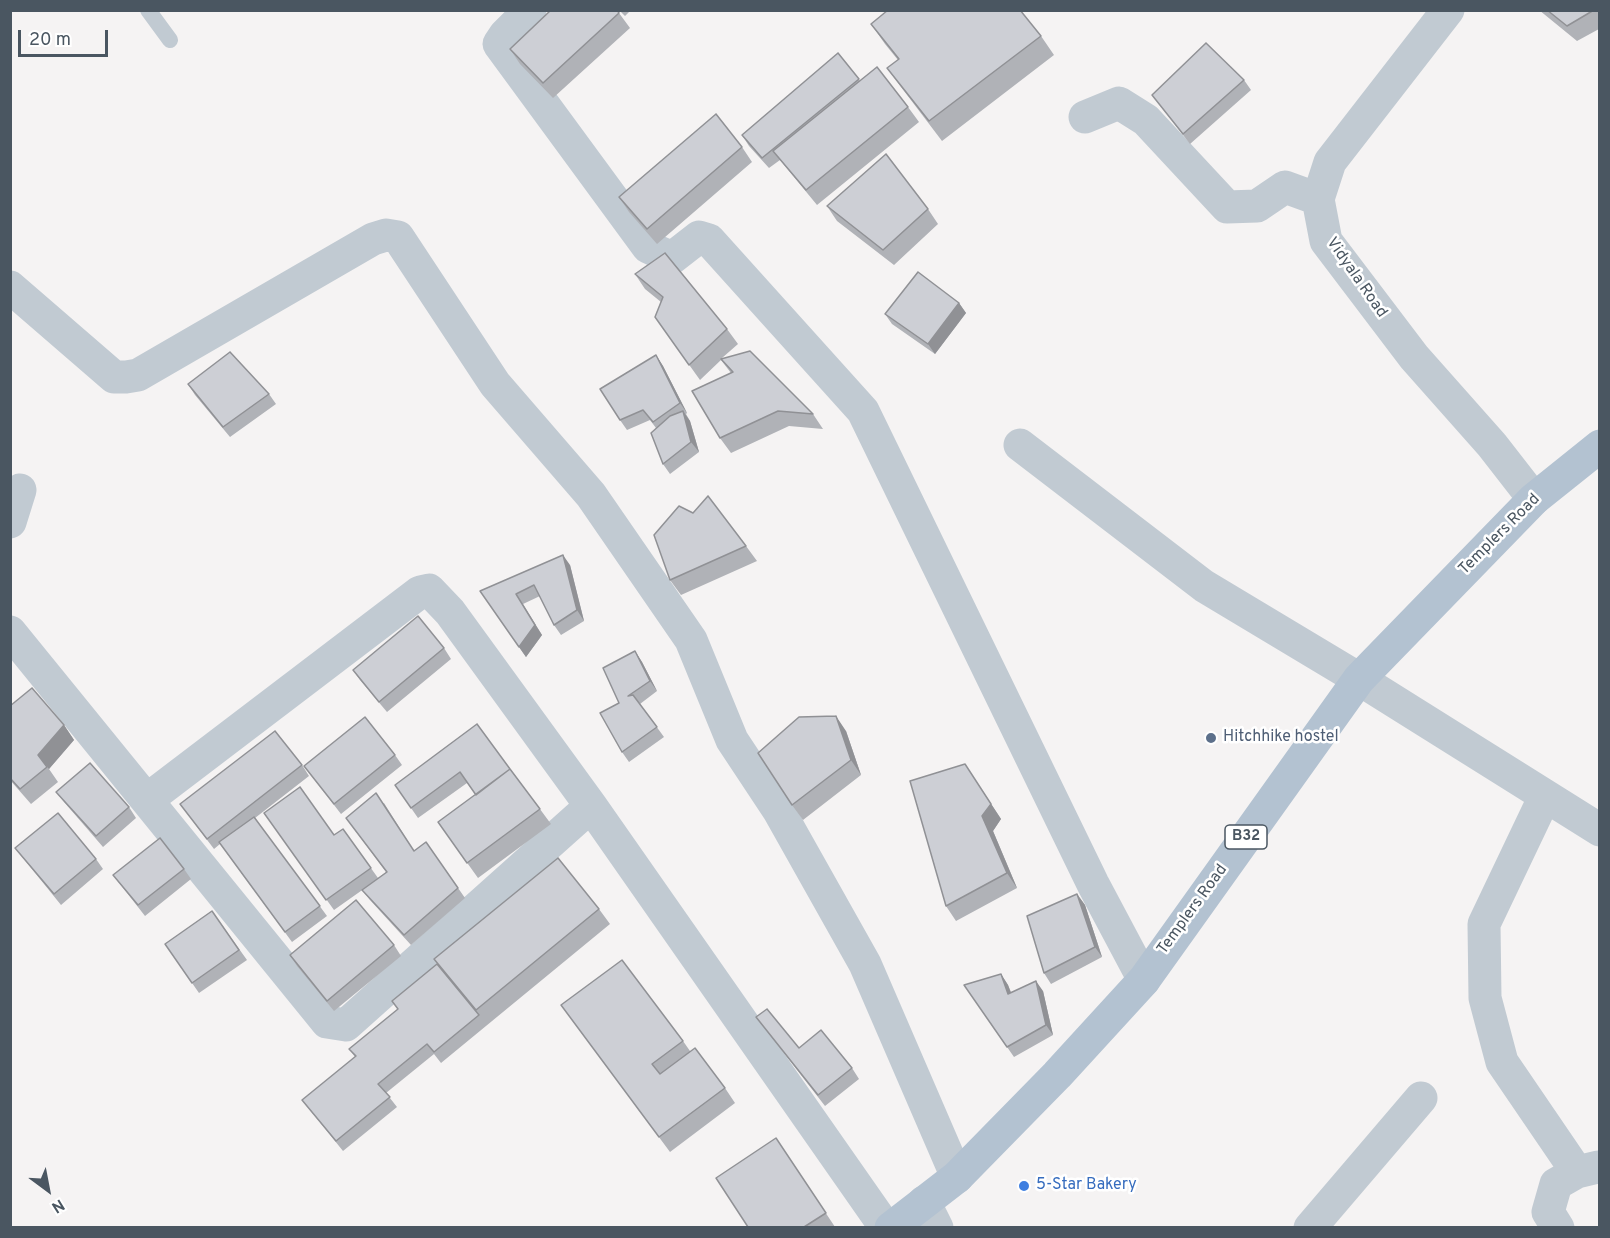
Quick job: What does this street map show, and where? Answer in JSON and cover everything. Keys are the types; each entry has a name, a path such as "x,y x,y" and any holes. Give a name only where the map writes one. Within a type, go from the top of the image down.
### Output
{"main road":[{"name":"Templers Road","path":"891,1227 931,1215 957,1178 1058,1076 1144,980 1359,679 1534,499 1599,446"}],"street":[{"path":"530,10 499,44 648,247 672,258 699,237 709,240 863,411 1093,884 1144,980"},
{"name":"Vidyala Road","path":"1448,10 1330,162 1318,199 1326,241 1414,357 1492,445 1534,499"},
{"path":"1085,117 1119,104 1146,120 1227,207 1257,206 1285,187 1318,199"},
{"path":"10,287 114,377 126,377 138,375 373,238 386,235 398,237 495,384 591,495 691,640 732,740 779,811 865,964 957,1178"},
{"path":"1020,445 1204,586 1359,679 1599,830"},
{"path":"10,522 20,490"},
{"path":"148,799 420,592 429,590 450,612 591,807 886,1227"},
{"path":"10,632 327,1022 346,1025 591,807"},
{"path":"1545,796 1484,924 1485,998 1502,1062 1588,1169 1556,1184 1548,1212 1558,1227"},
{"path":"1311,1227 1421,1098"}],"lane":[{"path":"148,10 170,40"}],"building":[{"path":"551,10 617,10 619,13 543,83 510,49"},
{"path":"888,10 1020,10 1041,36 929,121 887,68 899,59 871,24"},
{"path":"1547,10 1594,10 1567,26"},
{"path":"1206,43 1244,80 1183,134 1152,95"},
{"path":"838,53 859,79 762,158 742,135"},
{"path":"877,67 908,107 806,190 773,151"},
{"path":"716,114 742,147 647,229 619,197"},
{"path":"886,154 928,209 883,250 827,206"},
{"path":"665,253 727,329 689,365 655,317 663,297 635,274"},
{"path":"918,272 959,303 928,344 885,314"},
{"path":"750,351 813,414 778,411 720,438 692,391 733,372 721,359"},
{"path":"230,352 269,394 223,427 188,384"},
{"path":"656,355 680,403 653,422 643,410 620,420 600,389"},
{"path":"683,411 691,442 663,464 651,433 670,416"},
{"path":"708,496 746,546 670,580 654,535 679,506 693,513"},
{"path":"563,555 577,610 554,625 534,585 516,594 535,625 519,647 480,591"},
{"path":"418,616 444,648 379,702 353,670"},
{"path":"635,651 650,681 628,696 633,695 657,727 622,752 600,713 619,703 603,668"},
{"path":"32,688 64,725 38,755 47,767 20,789 10,778 10,706"},
{"path":"836,716 851,760 792,805 758,753 799,717"},
{"path":"365,717 395,755 334,804 304,766"},
{"path":"477,724 510,769 476,795 460,772 411,808 395,785"},
{"path":"275,731 302,765 207,839 180,804"},
{"path":"90,763 129,807 96,836 56,792"},
{"path":"965,764 991,804 982,816 1007,873 946,906 910,781"},
{"path":"510,769 540,809 467,863 438,822"},
{"path":"300,787 334,835 343,829 371,868 326,900 264,813"},
{"path":"376,793 414,851 426,842 458,888 404,935 362,890 387,872 346,818"},
{"path":"58,813 96,859 54,894 15,848"},
{"path":"254,817 320,906 285,932 219,842"},
{"path":"160,838 184,869 138,905 113,875"},
{"path":"558,858 599,909 476,1010 434,959"},
{"path":"1077,894 1095,947 1044,973 1027,916"},
{"path":"356,900 394,945 327,1001 290,955"},
{"path":"212,911 239,950 192,983 165,944"},
{"path":"622,960 683,1041 652,1064 660,1074 695,1048 725,1088 659,1137 561,1005"},
{"path":"437,964 479,1015 434,1052 427,1044 378,1084 390,1097 336,1141 302,1100 356,1056 349,1049 398,1009 392,1001"},
{"path":"1001,974 1008,994 1036,981 1046,1025 1007,1047 964,985"},
{"path":"767,1009 799,1048 821,1030 852,1068 818,1095 756,1017"},
{"path":"776,1138 826,1213 804,1227 748,1227 716,1178"}],"place":[{"name":"Hitchhike hostel","path":"1211,738"},
{"name":"5-Star Bakery","path":"1024,1186"}]}
